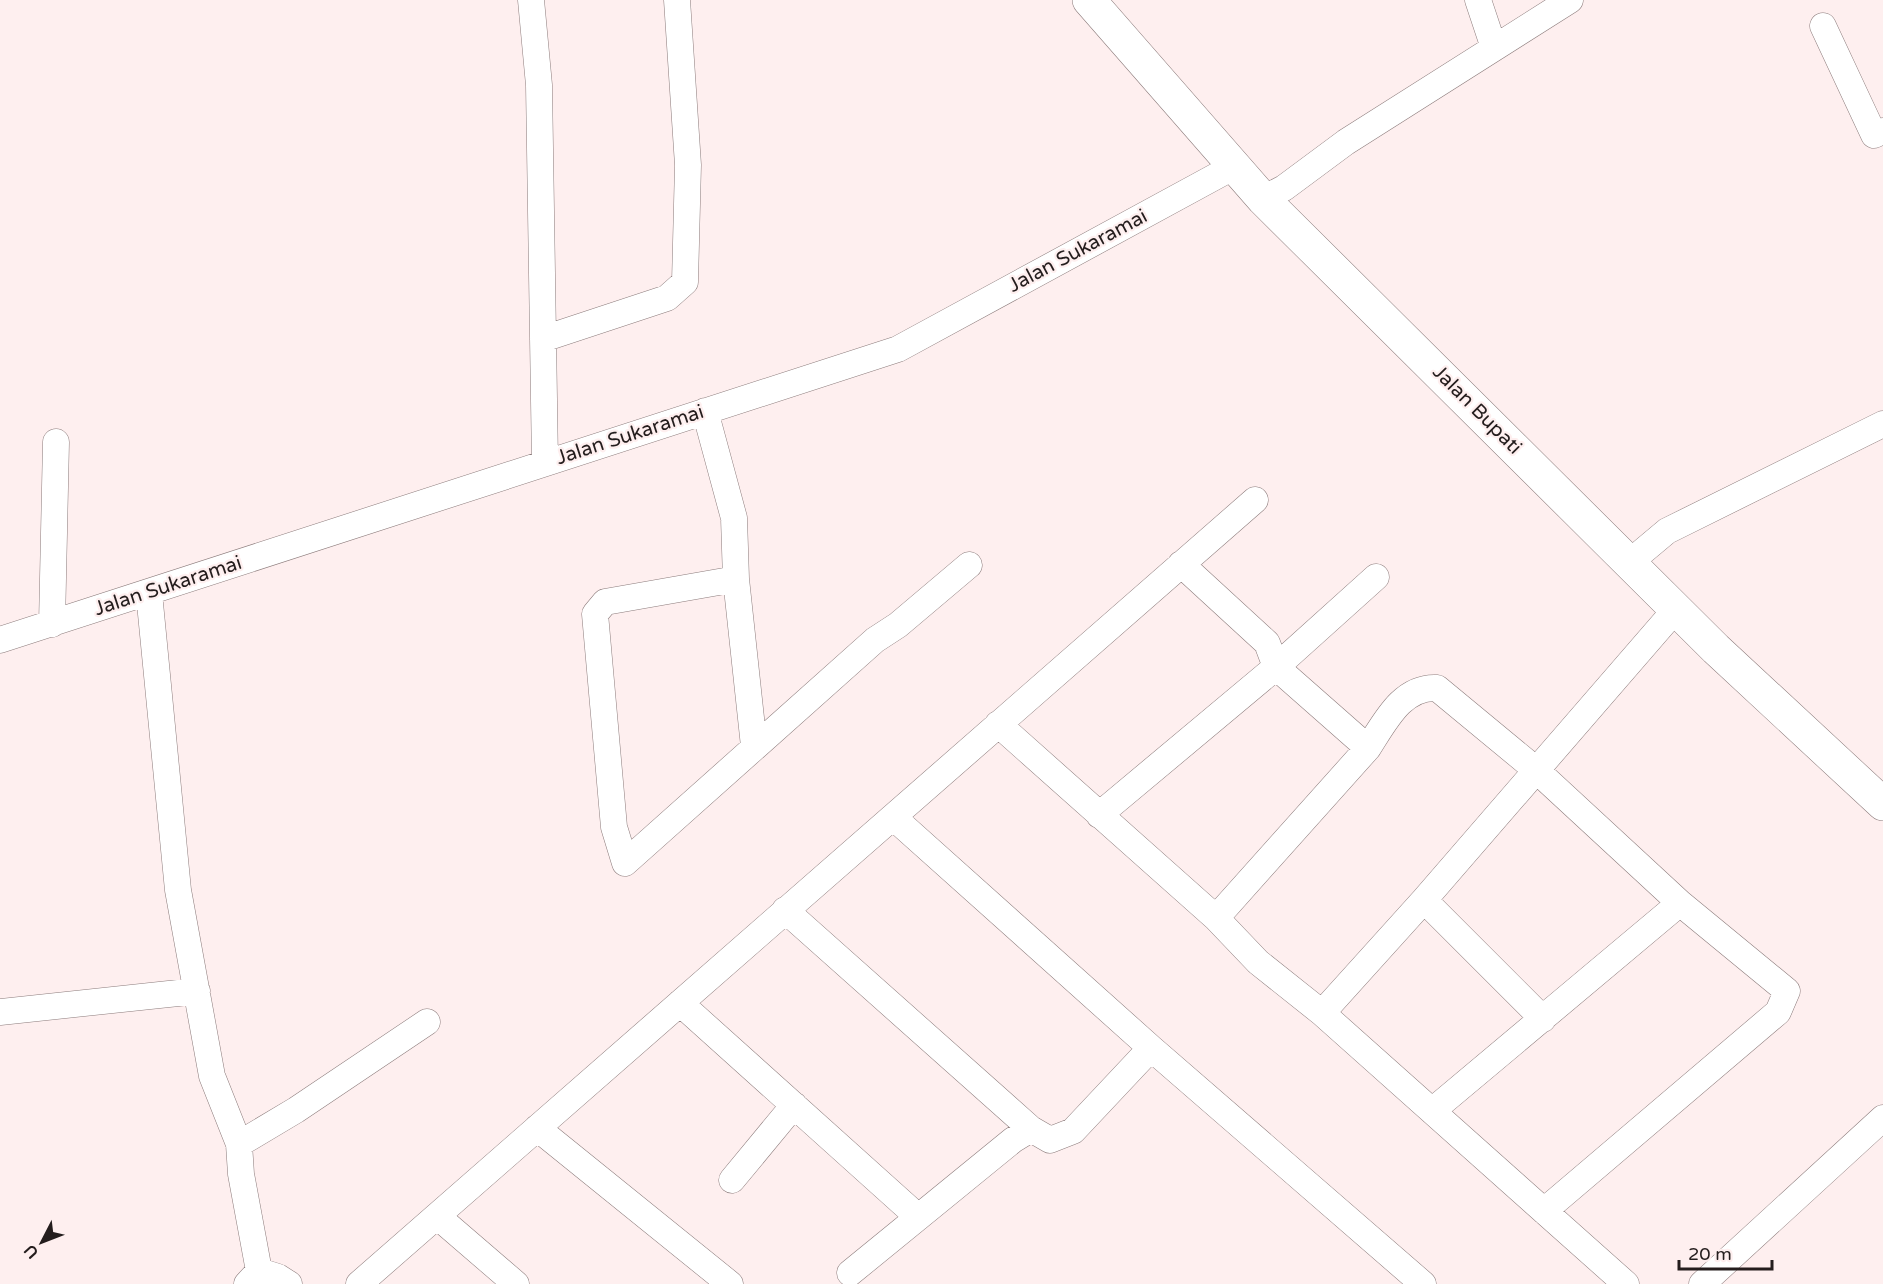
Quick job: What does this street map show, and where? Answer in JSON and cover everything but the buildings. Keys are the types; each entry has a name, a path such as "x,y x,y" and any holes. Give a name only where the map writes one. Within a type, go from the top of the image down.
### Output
{"street":[{"path":"531,0 539,85 545,463"},
{"path":"543,339 667,298 685,282 687,165 677,0"},
{"name":"Jalan Bupati","path":"1089,0 1263,199 1676,609 1883,804"},
{"path":"1478,0 1494,48"},
{"path":"1263,199 1284,188 1346,142 1570,0"},
{"path":"1823,26 1874,135 1883,131"},
{"name":"Jalan Sukaramai","path":"0,640 898,349 1233,167"},
{"path":"705,411 734,518 736,579 754,746"},
{"path":"1630,562 1667,531 1883,424"},
{"path":"52,624 56,442"},
{"path":"359,1284 1255,500"},
{"path":"1181,564 1267,643 1276,667 1368,748"},
{"path":"736,579 604,602 595,614 614,827 625,863 875,640 898,625 969,566"},
{"path":"1099,815 1276,667 1376,578"},
{"path":"149,593 178,890 212,1076 239,1144 253,1278 278,1277 290,1284"},
{"path":"1322,1012 1424,900 1535,769 1676,609"},
{"path":"1216,918 1368,748 1388,718 1412,692 1437,688 1535,769 1680,903 1787,991 1778,1012 1544,1211"},
{"path":"998,724 1216,918 1258,962 1322,1012 1626,1284"},
{"path":"893,817 1151,1048 1423,1284"},
{"path":"1424,900 1543,1019"},
{"path":"1432,1111 1680,903"},
{"path":"785,910 1031,1129 1050,1140 1073,1131 1151,1048"},
{"path":"0,1012 197,990"},
{"path":"681,1003 917,1216"},
{"path":"239,1144 296,1110 427,1022"},
{"path":"732,1180 794,1105"},
{"path":"1702,1284 1883,1118"},
{"path":"537,1128 730,1284"},
{"path":"850,1273 917,1216 1031,1129"},
{"path":"437,1216 516,1284"}]}
